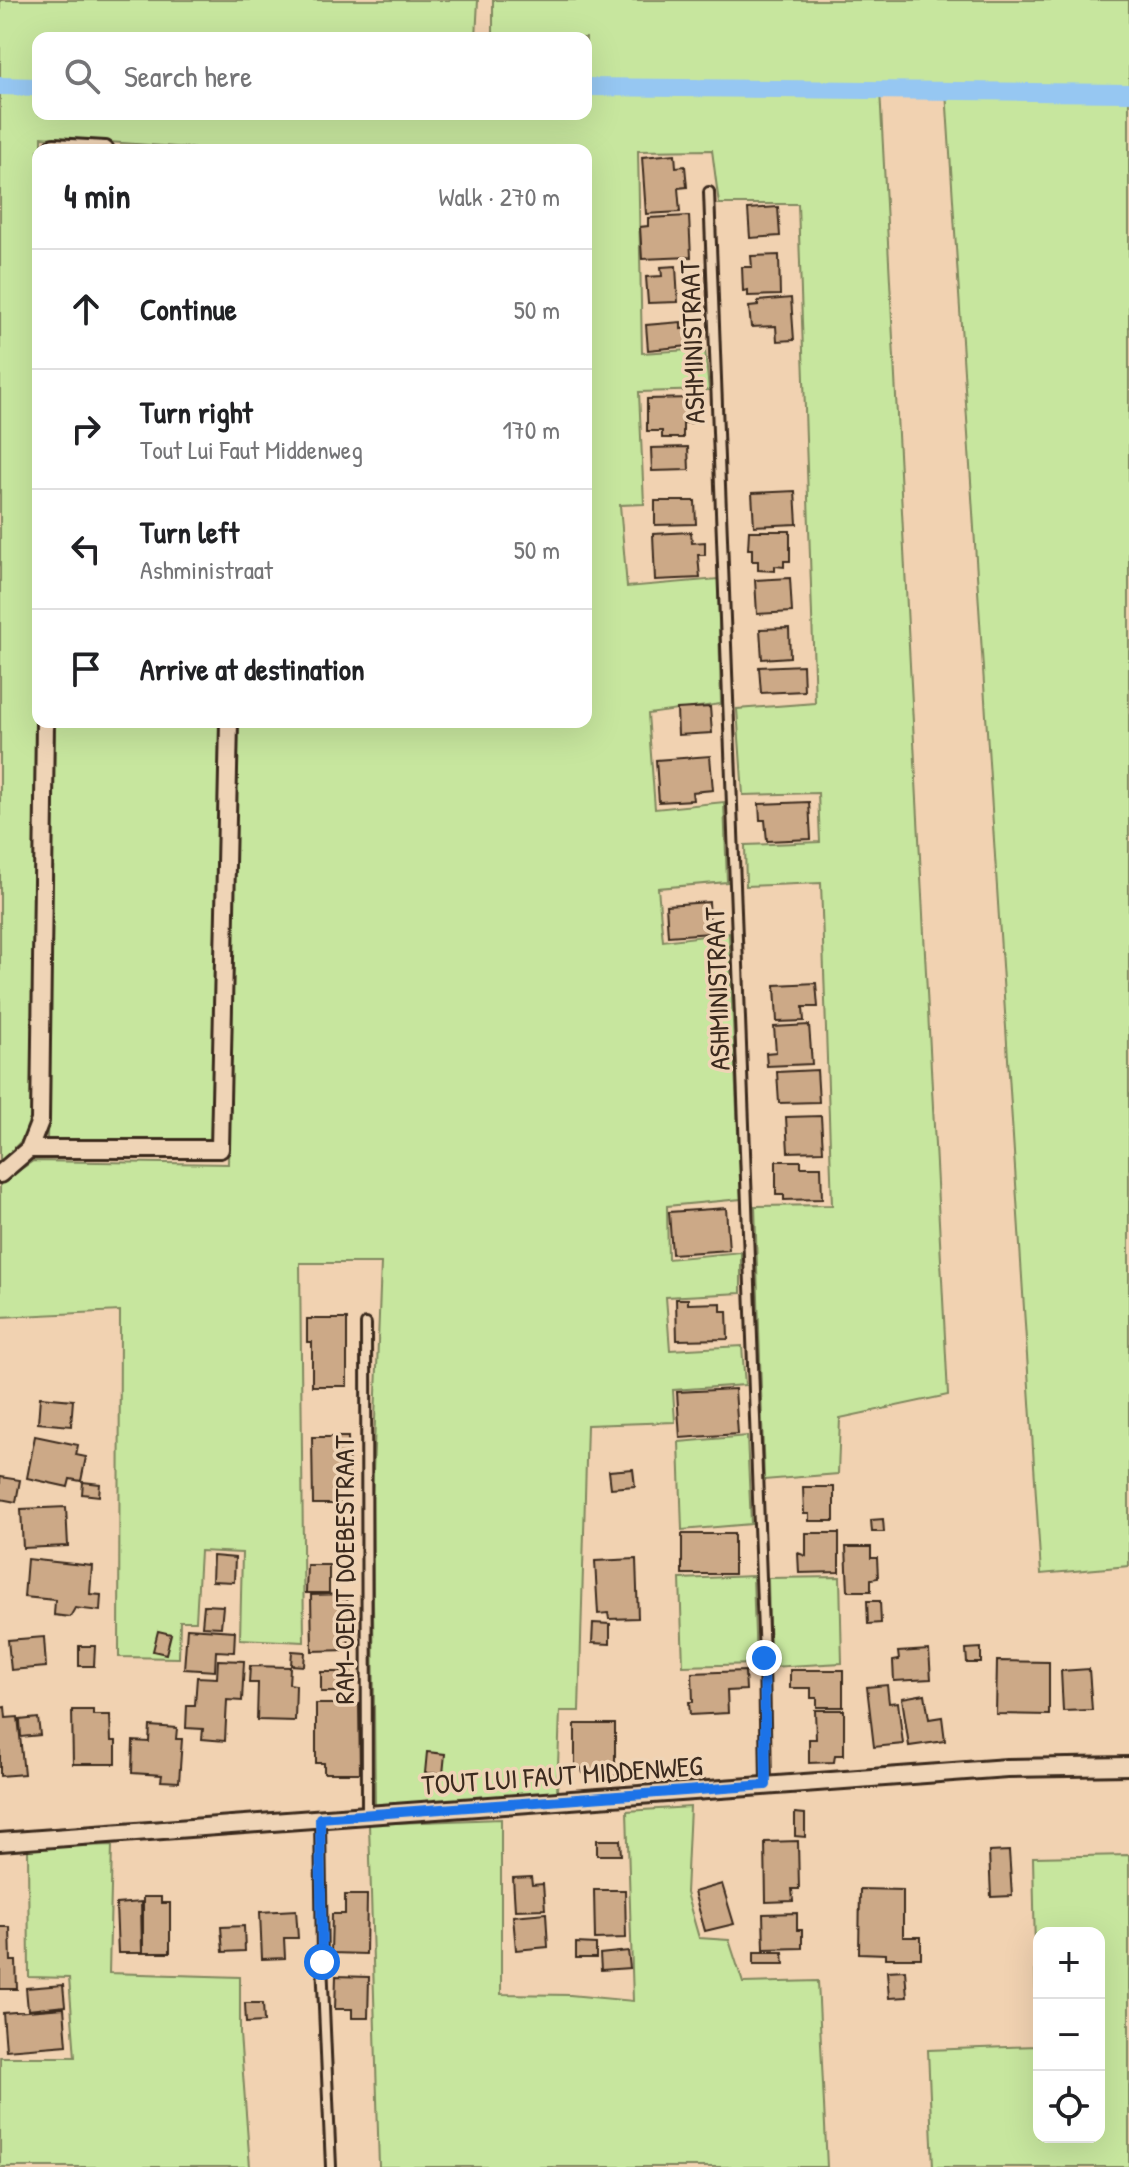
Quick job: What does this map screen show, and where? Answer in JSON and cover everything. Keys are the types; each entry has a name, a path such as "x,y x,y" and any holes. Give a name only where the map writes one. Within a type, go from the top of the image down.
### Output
{"street":[{"path":"0,1174 29,1149 40,1121 45,728"},
{"path":"29,1149 220,1149 229,728"},
{"name":"TOUT LUI FAUT MIDDENWEG","path":"0,1842 1007,1768 1129,1766"}],"lane":[{"name":"ASHMINISTRAAT","path":"709,192 764,1658 766,1785"},
{"name":"RAM-OEDIT DOEBESTRAAT","path":"366,1324 367,1815"},
{"path":"320,1818 322,1962 331,2167"}],"green space":[{"path":"0,0 478,0 476,32 32,32 32,120 592,120 592,32 493,32 493,0 1129,0 1129,1566 1041,1574 946,91 880,89 948,1395 840,1418 838,1474 764,1480 755,1206 832,1205 821,883 746,886 745,845 820,842 818,793 743,795 737,709 815,703 798,204 719,204 712,150 638,151 642,353 705,349 709,390 639,392 644,504 620,505 627,587 718,579 721,704 648,714 655,809 724,802 727,882 658,888 663,941 729,933 741,1199 667,1206 668,1259 741,1252 741,1293 666,1297 670,1350 742,1346 745,1385 673,1390 675,1422 587,1425 579,1711 560,1711 557,1793 375,1807 372,1499 381,1263 300,1263 304,1642 240,1639 242,1553 200,1551 196,1621 180,1621 179,1658 119,1657 120,1311 0,1317 0,1183 33,1161 228,1164 236,728 592,728 592,144 136,144 42,137 42,144 32,144 32,728 37,728 33,1121 24,1138 0,1163"},
{"path":"53,728 220,728 211,1142 47,1141"},
{"path":"747,1436 751,1524 682,1530 679,1442"},
{"path":"753,1576 756,1664 683,1666 680,1579"},
{"path":"840,1577 842,1663 770,1667 768,1578"},
{"path":"690,1807 686,1893 699,1938 729,1940 743,1983 818,1981 827,2167 379,2167 369,1824 501,1819 501,1994 570,1995 633,2001 627,1811"},
{"path":"112,1845 109,1973 240,1977 240,2034 250,2167 0,2167 0,2057 75,2057 69,1978 29,1977 28,1848"},
{"path":"1129,1855 1129,2167 933,2167 928,2050 1033,2046 1033,2143 1105,2143 1105,1927 1034,1927 1033,1857"}],"building":[{"path":"675,154 676,167 685,166 687,187 678,188 680,212 646,214 642,157"},
{"path":"778,207 780,236 750,238 748,209"},
{"path":"689,216 691,257 642,259 640,227 648,226 648,218"},
{"path":"779,255 780,295 748,296 748,290 743,291 742,267 752,267 751,256"},
{"path":"676,266 678,302 648,303 646,277 662,276 661,267"},
{"path":"791,298 794,340 777,341 776,326 751,327 749,307 758,306 758,301"},
{"path":"681,322 681,329 688,328 689,346 648,350 646,325"},
{"path":"692,398 692,423 683,423 683,438 662,438 662,431 647,431 647,399"},
{"path":"688,447 689,470 652,471 651,448"},
{"path":"795,491 797,524 754,526 752,493"},
{"path":"655,501 695,501 696,524 655,525"},
{"path":"749,531 790,531 790,561 784,561 784,567 775,566 775,571 758,570 758,561 752,561 752,549 748,549"},
{"path":"691,532 692,543 705,542 705,555 698,555 700,578 655,580 653,534"},
{"path":"790,578 792,612 757,614 755,580"},
{"path":"789,628 790,657 762,659 760,629"},
{"path":"803,665 804,691 761,693 759,667"},
{"path":"710,707 712,733 678,735 677,709"},
{"path":"710,756 713,790 692,792 693,800 659,802 656,760"},
{"path":"809,802 811,839 767,841 765,820 760,820 759,804"},
{"path":"709,902 711,933 668,936 666,905"},
{"path":"816,983 818,1007 803,1007 804,1021 777,1022 775,985"},
{"path":"809,1025 812,1064 767,1066 766,1053 776,1052 774,1027"},
{"path":"817,1070 819,1102 779,1103 777,1072"},
{"path":"821,1116 823,1151 788,1152 786,1117"},
{"path":"776,1161 801,1161 801,1167 821,1167 822,1199 784,1200 784,1195 776,1195"},
{"path":"726,1208 729,1250 672,1254 669,1212"},
{"path":"676,1299 688,1299 688,1304 721,1303 721,1311 727,1311 728,1339 677,1340"},
{"path":"307,1319 347,1319 347,1386 312,1386 312,1342 307,1342"},
{"path":"735,1389 738,1434 680,1438 677,1392"},
{"path":"40,1397 73,1400 71,1426 38,1423"},
{"path":"35,1436 78,1445 76,1455 86,1457 81,1481 70,1479 68,1487 27,1478"},
{"path":"312,1437 348,1437 349,1504 313,1504"},
{"path":"633,1469 635,1486 611,1488 609,1471"},
{"path":"0,1477 20,1480 16,1502 0,1499"},
{"path":"83,1482 100,1484 99,1496 82,1494"},
{"path":"803,1487 834,1487 834,1521 809,1521 809,1514 804,1514"},
{"path":"66,1507 68,1546 23,1548 21,1509"},
{"path":"883,1519 884,1532 872,1532 871,1520"},
{"path":"806,1533 839,1533 839,1572 799,1573 798,1553 806,1556"},
{"path":"682,1534 734,1534 734,1574 682,1574"},
{"path":"846,1547 871,1547 871,1558 877,1558 878,1578 871,1579 871,1591 848,1591"},
{"path":"213,1556 235,1558 234,1582 212,1581"},
{"path":"27,1559 92,1566 90,1594 101,1595 100,1611 75,1608 70,1617 54,1615 55,1600 24,1597"},
{"path":"636,1559 638,1618 609,1619 608,1613 598,1614 595,1561"},
{"path":"307,1565 329,1565 329,1593 306,1593"},
{"path":"347,1594 349,1650 312,1651 311,1595"},
{"path":"867,1601 880,1601 881,1623 868,1624"},
{"path":"204,1605 223,1606 221,1627 202,1626"},
{"path":"593,1623 610,1624 610,1644 592,1643"},
{"path":"187,1628 235,1631 234,1652 216,1651 215,1671 184,1669"},
{"path":"158,1631 171,1634 166,1654 153,1651"},
{"path":"44,1637 46,1667 11,1670 8,1640"},
{"path":"79,1646 95,1646 94,1666 79,1666"},
{"path":"981,1648 981,1663 967,1663 966,1649"},
{"path":"929,1650 931,1679 894,1681 893,1661 899,1660 898,1652"},
{"path":"292,1651 305,1652 304,1666 291,1665"},
{"path":"218,1660 244,1661 242,1701 227,1700 225,1741 202,1739 203,1729 186,1728 187,1705 195,1705 197,1677 217,1678"},
{"path":"997,1661 1049,1662 1049,1715 996,1714"},
{"path":"250,1666 290,1667 289,1684 296,1685 295,1721 257,1720 258,1683 249,1683"},
{"path":"1089,1669 1092,1710 1063,1711 1061,1671"},
{"path":"790,1670 843,1670 843,1707 817,1707 817,1698 811,1698 811,1688 790,1688"},
{"path":"745,1671 746,1690 727,1691 728,1713 690,1715 692,1673"},
{"path":"321,1672 351,1672 351,1692 321,1692"},
{"path":"887,1685 889,1703 898,1702 903,1744 874,1747 867,1687"},
{"path":"925,1694 929,1719 942,1717 945,1741 909,1746 902,1698"},
{"path":"316,1704 359,1704 360,1773 324,1773 324,1763 316,1763"},
{"path":"5,1707 6,1718 18,1717 24,1774 0,1776 0,1708"},
{"path":"72,1710 93,1710 93,1715 110,1715 111,1741 116,1741 116,1764 73,1764"},
{"path":"815,1710 844,1710 844,1755 835,1755 834,1762 809,1763 809,1739 816,1739"},
{"path":"38,1718 40,1735 21,1737 20,1720"},
{"path":"575,1724 615,1724 615,1775 583,1774 582,1768 575,1768"},
{"path":"150,1726 177,1728 176,1739 182,1739 179,1782 161,1781 162,1775 132,1773 133,1741 149,1742"},
{"path":"427,1752 445,1754 443,1774 425,1773"},
{"path":"795,1813 805,1814 805,1837 795,1836"},
{"path":"597,1840 620,1840 621,1855 597,1855"},
{"path":"798,1841 799,1889 792,1889 793,1901 766,1902 765,1842"},
{"path":"1009,1851 1012,1896 991,1897 989,1852"},
{"path":"531,1877 532,1885 543,1884 545,1909 515,1910 513,1878"},
{"path":"722,1884 734,1924 705,1931 694,1892"},
{"path":"860,1889 903,1890 903,1937 921,1937 921,1958 886,1958 886,1954 859,1953"},
{"path":"594,1890 625,1890 626,1938 595,1939"},
{"path":"345,1895 367,1895 366,1954 331,1953 332,1914 345,1914"},
{"path":"143,1897 161,1897 161,1903 170,1903 170,1953 143,1953"},
{"path":"141,1902 142,1953 118,1953 116,1904"},
{"path":"296,1910 298,1938 284,1938 285,1958 262,1959 260,1912"},
{"path":"546,1913 548,1947 516,1950 513,1916"},
{"path":"797,1913 797,1930 802,1930 802,1948 764,1949 763,1914"},
{"path":"244,1926 245,1951 223,1952 221,1927"},
{"path":"0,1927 10,1927 11,1961 16,1961 17,1989 0,1989"},
{"path":"576,1943 596,1944 596,1958 576,1958"},
{"path":"628,1951 630,1968 601,1970 600,1954"},
{"path":"754,1952 783,1952 784,1964 754,1964"},
{"path":"905,1970 907,1997 889,1998 887,1971"},
{"path":"336,1976 369,1977 368,2018 352,2018 352,2009 335,2009"},
{"path":"63,1985 65,2006 28,2010 26,1988"},
{"path":"245,2003 263,2003 264,2022 246,2023"},
{"path":"64,2008 67,2045 6,2050 3,2013"}],"waterway":[{"path":"0,86 32,87"},
{"path":"592,87 1129,93"}],"route":[{"path":"322,1962 320,1818 766,1785 764,1658"}]}
